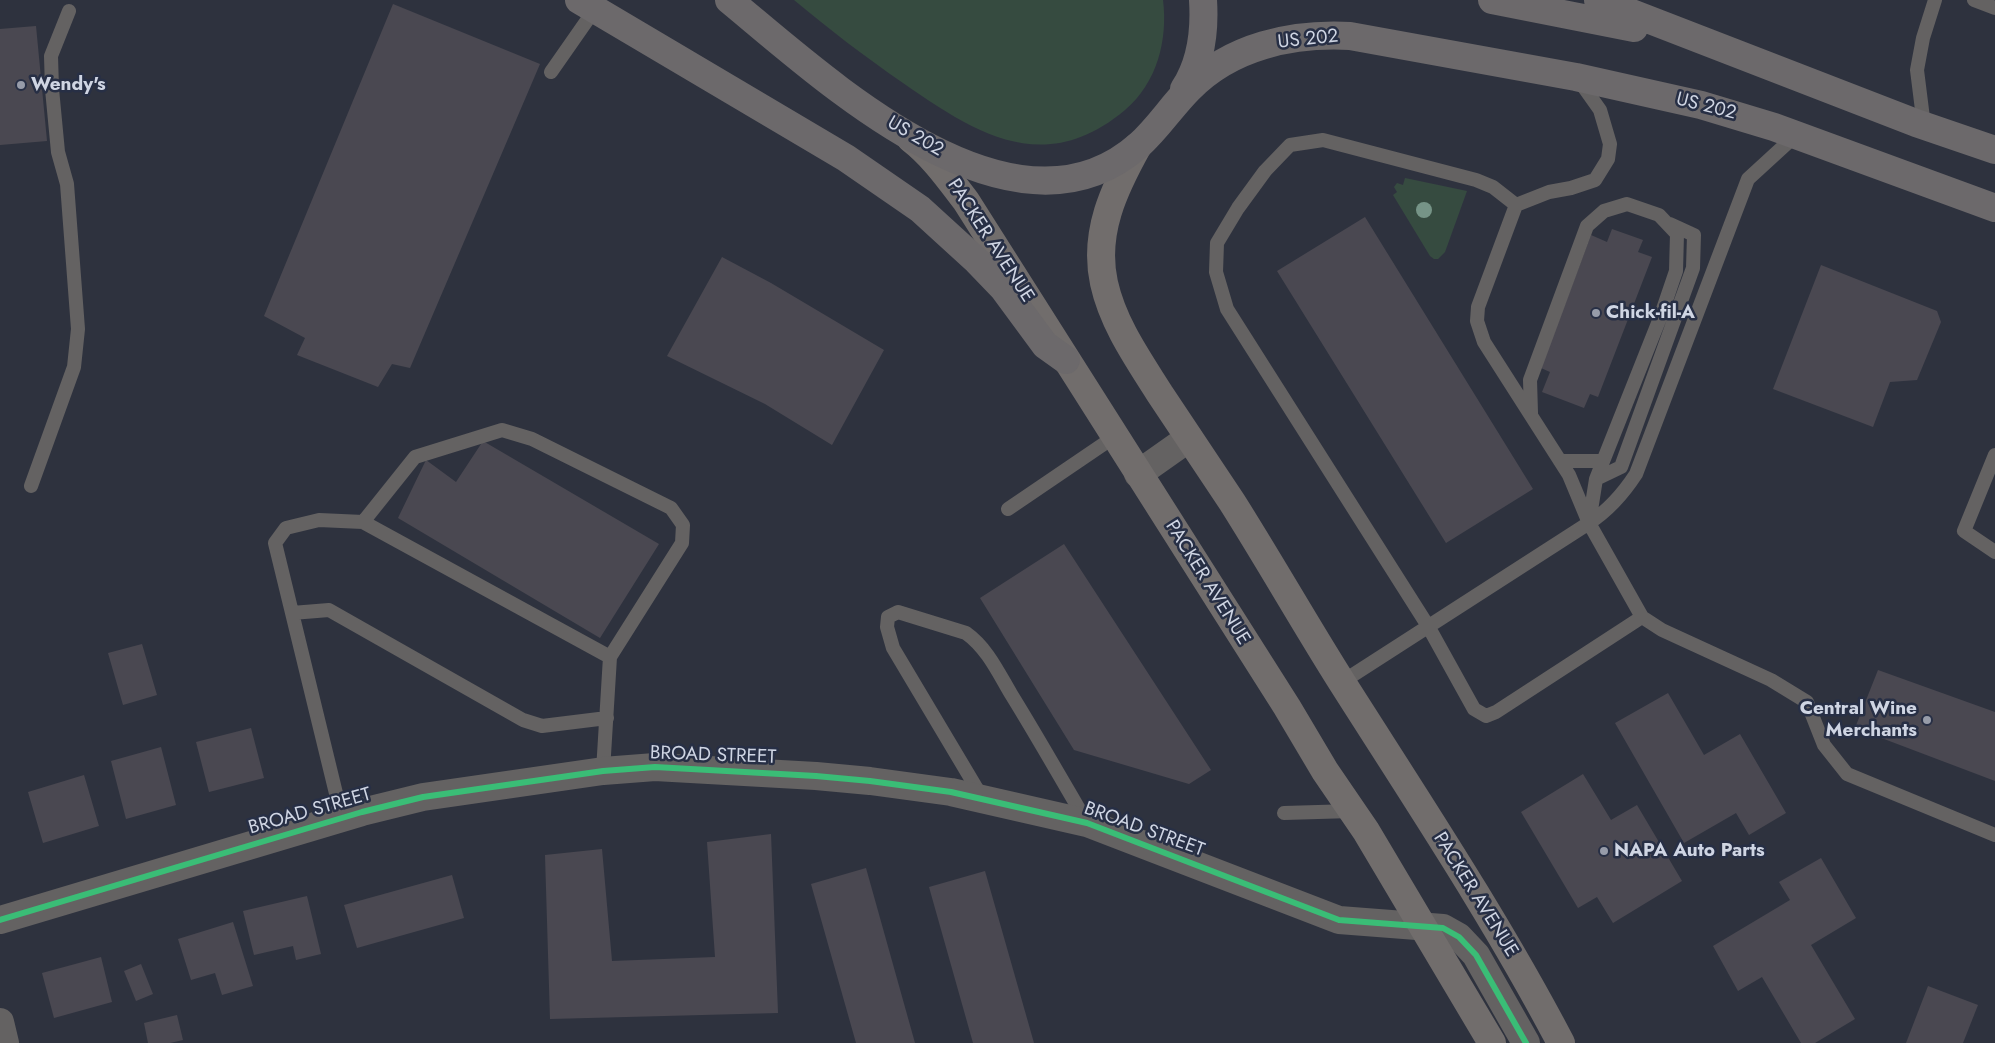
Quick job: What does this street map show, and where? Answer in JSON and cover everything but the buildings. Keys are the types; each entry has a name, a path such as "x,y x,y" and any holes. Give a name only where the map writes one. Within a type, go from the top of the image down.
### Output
{"highway":[{"name":"US 202","path":"729,0 817,72 856,101 906,134 976,169 1012,178 1032,180 1063,179 1088,174 1120,159 1138,146 1163,121 1172,107 1206,73 1238,54 1282,41 1321,36 1350,36 1576,77 1701,105 1744,117 1796,135 1995,208"},
{"path":"1172,107 1189,82 1198,61 1202,37 1203,0"},
{"path":"1492,0 1579,16 1740,55"},
{"path":"1598,0 1924,126 1995,150"},
{"path":"587,4 846,158 920,209 977,261 1002,288 1045,344 1066,360"}],"main road":[{"name":"PACKER AVENUE","path":"906,134 922,147 966,201 1352,811 1423,925 1492,1043"},
{"name":"PACKER AVENUE","path":"1138,146 1114,191 1107,211 1100,251 1101,269 1110,305 1117,323 1463,872 1522,970 1561,1043"}],"street":[{"path":"1138,474 1189,438"},
{"name":"BROAD STREET","path":"0,920 342,818 422,797 603,771 655,767 790,774 870,781 951,792 1087,823 1339,920 1443,928 1459,938 1476,955 1526,1043"},
{"path":"0,1022 5,1043"}],"lane":[{"path":"1924,126 1917,70 1923,38 1935,0"},
{"path":"1974,0 1995,8"},
{"path":"551,72 587,4"},
{"path":"31,486 74,366 78,329 67,184 58,152 52,90 51,56 68,11"},
{"path":"1576,77 1600,110 1610,144 1608,160 1595,180 1571,188 1550,192 1516,205 1478,307 1477,321 1484,342 1569,475 1589,523 1642,617 1662,630 1770,680 1806,702 1824,745 1847,774 1995,835"},
{"path":"1342,682 1603,514 1622,495 1636,474 1748,179 1796,135"},
{"path":"1516,205 1493,187 1476,180 1323,140 1290,144 1265,171 1238,208 1217,243 1216,272 1227,309 1428,626 1474,710 1486,716 1496,712 1642,617"},
{"path":"1531,414 1530,380 1587,226 1604,211 1627,204 1659,215 1677,234 1676,271 1660,318 1602,461 1596,479 1589,523"},
{"path":"1596,479 1621,467 1693,268 1694,235 1666,222"},
{"path":"363,522 415,457 502,430 532,439 671,508 683,525 682,543 610,657 603,771"},
{"path":"1008,509 1114,437"},
{"path":"1995,456 1964,531 1995,552"},
{"path":"1560,461 1602,461"},
{"path":"342,818 275,543 286,528 319,520 363,522 610,657"},
{"path":"292,613 328,610 523,720 542,726 607,718"},
{"path":"983,799 893,648 886,627 888,617 898,612 966,632 976,639 985,650 1008,688 1087,823"},
{"path":"1284,813 1352,811"}],"green space":[{"path":"794,0 1163,0 1164,30 1158,60 1152,74 1136,99 1125,110 1095,130 1066,142 1038,145 1011,141 957,118 875,63"},
{"path":"1405,178 1467,191 1445,252 1438,259 1430,256 1393,195 1397,192 1394,187 1397,183 1403,185"}],"cycle path":[{"path":"0,920 362,812 423,797 603,771 655,767 816,776 951,792 1087,823 1339,920 1443,928 1459,937 1476,955 1526,1043"}],"place":[{"name":"Wendy's","path":"21,85"},
{"name":"Chick-fil-A","path":"1596,313"},
{"name":"Central Wine Merchants","path":"1927,720"},
{"name":"NAPA Auto Parts","path":"1604,851"}]}
